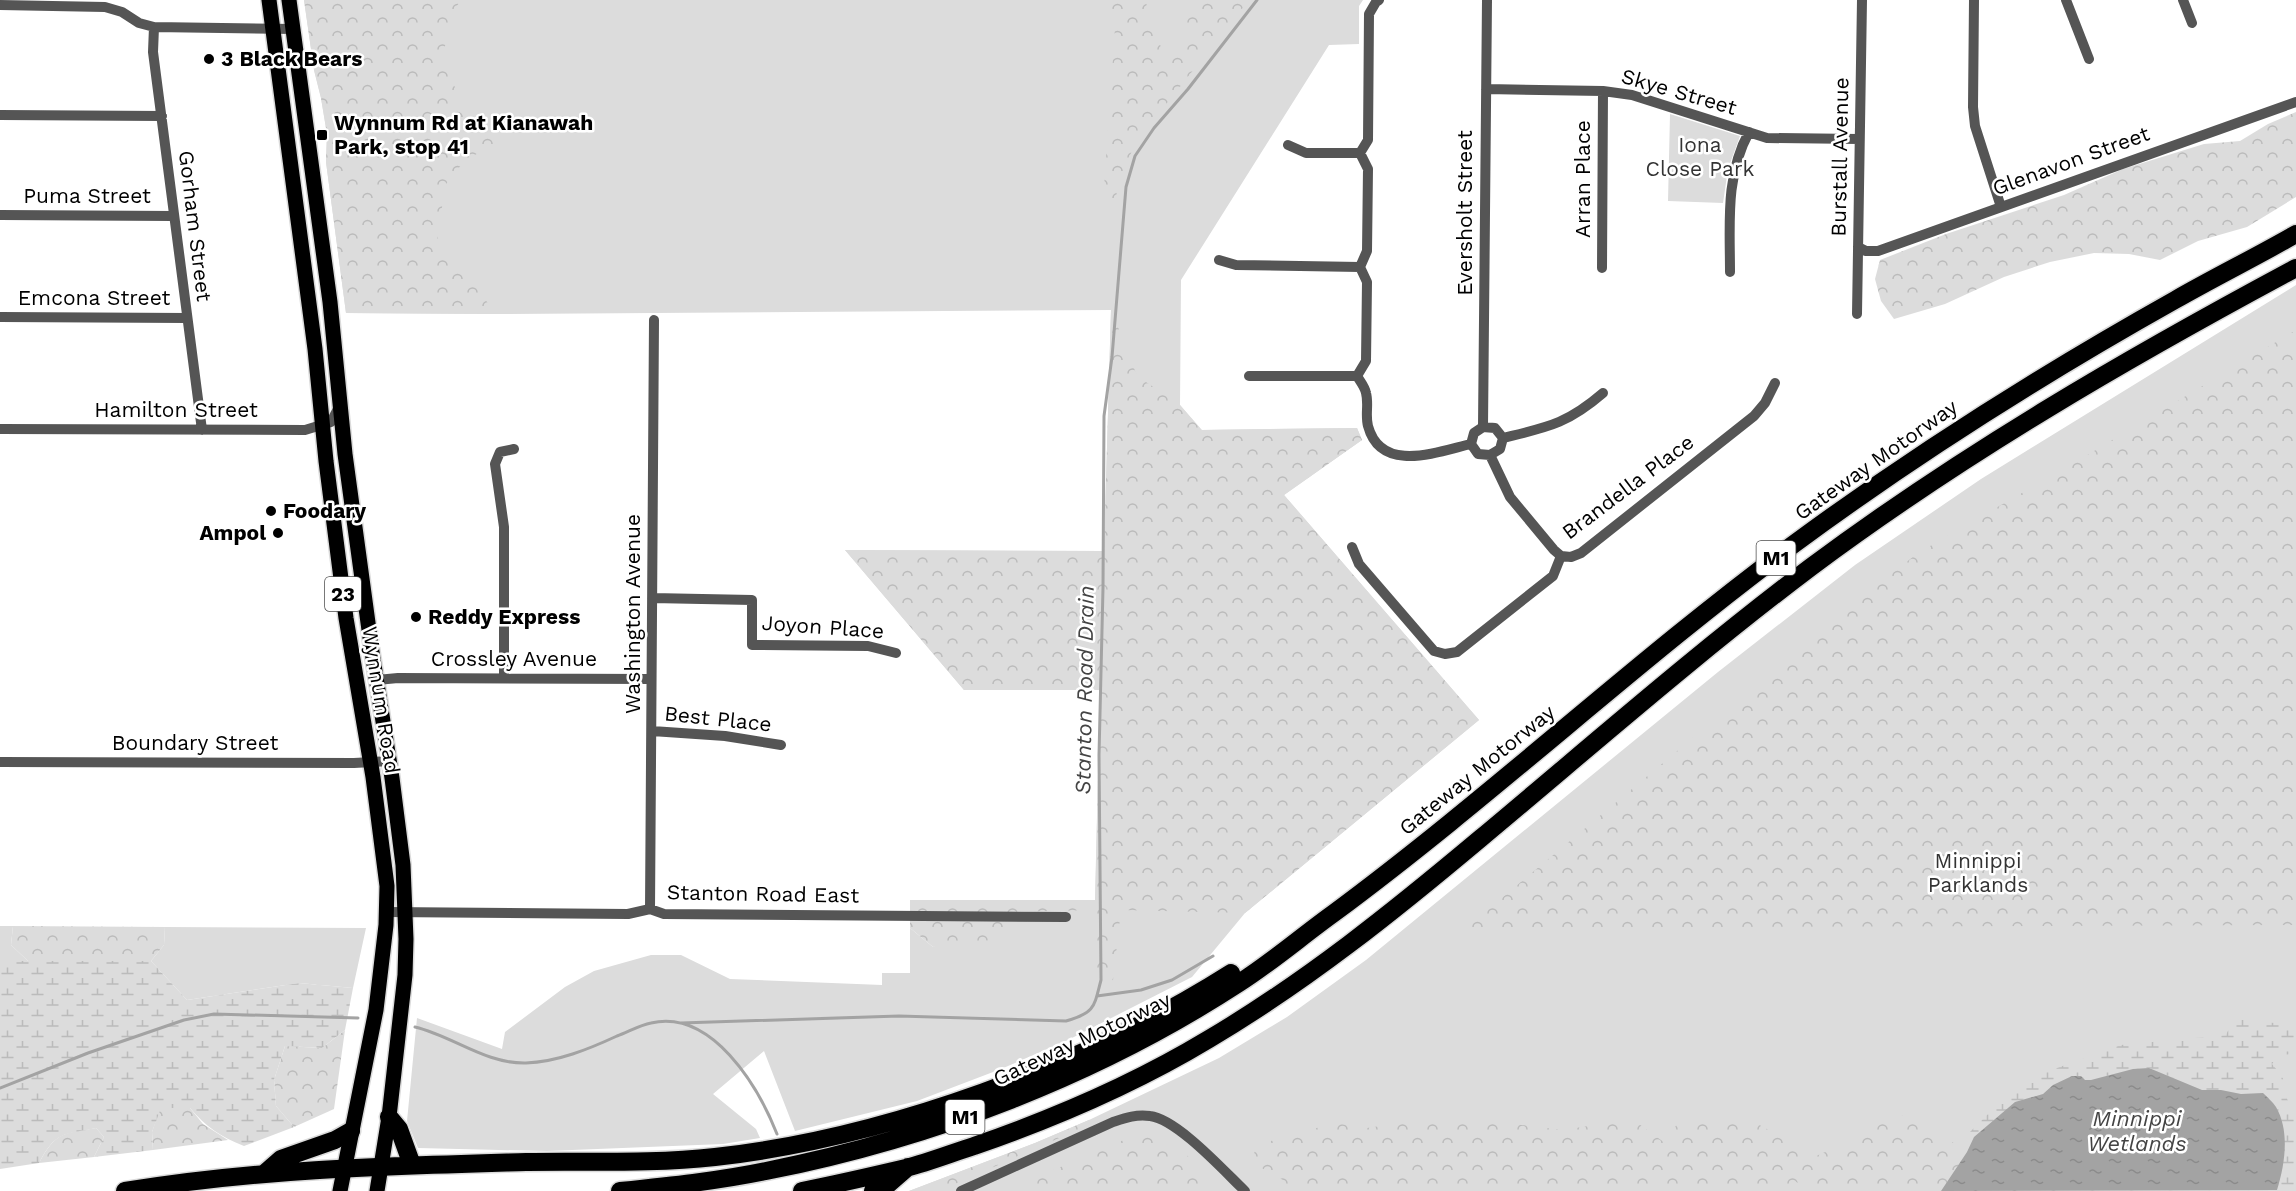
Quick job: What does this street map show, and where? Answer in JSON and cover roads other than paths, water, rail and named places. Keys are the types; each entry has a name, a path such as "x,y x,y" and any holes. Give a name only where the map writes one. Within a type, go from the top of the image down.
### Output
{"highway":[{"name":"Gateway Motorway","path":"620,1191 719,1179 872,1147 986,1109 1046,1085 1158,1031 1240,982 1385,874 1706,612 1843,508 1964,425 2002,402 2179,298 2296,234"},
{"name":"M1","path":"802,1191 908,1167 997,1138 1089,1100 1180,1055 1255,1011 1316,970 1385,918 1728,632 1858,533 2039,413 2160,341 2296,268"},
{"path":"125,1191 195,1180 344,1168 688,1159 748,1152 836,1135 946,1104 1066,1059 1174,1006 1278,943 1296,941"},
{"path":"388,1117 399,1129 412,1165"},
{"path":"265,1173 281,1159 331,1142 351,1131"},
{"path":"873,1191 885,1187 908,1167"}],"main road":[{"name":"Wynnum Road","path":"269,0 302,243 346,618 385,867 387,912 375,1010 340,1191"},
{"name":"Wynnum Road","path":"289,0 334,338 360,570 398,819 406,912 405,975 377,1191"},
{"path":"302,243 310,227 319,226"}],"street":[{"path":"1360,153 1368,140 1369,14 1379,0"},
{"name":"Eversholt Street","path":"1483,427 1487,0"},
{"name":"Burstall Avenue","path":"1857,314 1862,0"},
{"path":"1974,0 1973,107 1975,126 2001,207"},
{"path":"2066,0 2089,59"},
{"path":"2183,0 2192,23"},
{"path":"0,5 105,7 122,12 139,23 154,27 293,28"},
{"name":"Gorham Street","path":"154,27 153,52 202,430"},
{"name":"Skye Street","path":"1486,89 1603,91 1632,95 1767,138 1785,140 1859,139"},
{"name":"Arran Place","path":"1602,268 1603,91"},
{"name":"Glenavon Street","path":"1858,247 1866,251 1878,251 2296,102"},
{"path":"0,115 162,116"},
{"path":"1730,272 1730,194 1740,149 1749,132"},
{"path":"1288,145 1306,153 1360,153"},
{"path":"1357,376 1366,361 1367,282 1360,267 1367,251 1368,169 1360,153"},
{"name":"Puma Street","path":"0,215 173,216"},
{"path":"1219,260 1236,265 1360,267"},
{"name":"Emcona Street","path":"0,317 187,318"},
{"name":"Washington Avenue","path":"650,909 654,320"},
{"path":"1249,376 1357,376"},
{"path":"1357,376 1366,392 1367,424 1372,437 1383,448 1395,455 1411,457 1471,444"},
{"name":"Brandella Place","path":"1352,547 1359,564 1434,651 1445,654 1457,652 1553,576 1561,556 1571,557 1581,554 1754,416 1765,403 1775,383"},
{"path":"1503,438 1546,428 1564,421 1581,412 1603,393"},
{"path":"322,426 331,422 340,405"},
{"name":"Hamilton Street","path":"0,429 297,430 322,426"},
{"path":"1471,444 1474,433 1483,427 1495,428 1503,438"},
{"path":"1471,444 1478,454 1490,455 1500,450 1503,438"},
{"path":"504,678 504,527 495,464 500,452 514,449"},
{"path":"1490,455 1510,497 1561,556"},
{"name":"Joyon Place","path":"652,598 752,600 752,645 868,646 896,653"},
{"name":"Crossley Avenue","path":"377,680 391,678 651,680"},
{"name":"Best Place","path":"652,731 725,736 781,745"},
{"name":"Boundary Street","path":"0,762 390,761"},
{"name":"Stanton Road East","path":"387,912 628,914 650,909 664,914 1066,917"},
{"path":"961,1191 1113,1122 1136,1115 1152,1116 1170,1123 1245,1191"}],"water":[{"name":"Minnippi Wetlands","path":"2149,1068 2202,1090 2221,1090 2241,1094 2263,1093 2272,1101 2280,1116 2285,1137 2284,1159 2277,1190 1941,1191 1967,1152 1974,1137 2015,1102 2043,1094 2053,1085 2072,1076 2081,1076 2085,1080 2091,1080 2133,1069"}],"waterway":[{"name":"Stanton Road Drain","path":"681,1023 899,1016 1066,1021 1083,1015 1092,1008 1101,980 1099,755 1104,416 1112,357 1126,187 1135,156 1154,128 1188,89 1257,0"},
{"path":"1097,996 1141,990 1172,980 1213,956"},
{"name":"Stanton Road Drain","path":"0,1088 88,1053 184,1020 214,1014 358,1018"},
{"name":"Stanton Road Drain","path":"415,1027 497,1059 526,1063 573,1054 651,1023 673,1022 694,1028 713,1039 745,1074 758,1094 777,1134"}],"place":[{"name":"3 Black Bears","path":"209,59"},
{"name":"Wynnum Rd at Kianawah Park, stop 41","path":"322,135"},
{"name":"Foodary","path":"271,511"},
{"name":"Ampol","path":"278,533"},
{"name":"Reddy Express","path":"416,617"}],"park label":[{"name":"Iona Close Park","path":"1700,157"},
{"name":"Minnippi Parklands","path":"1978,873"}]}
